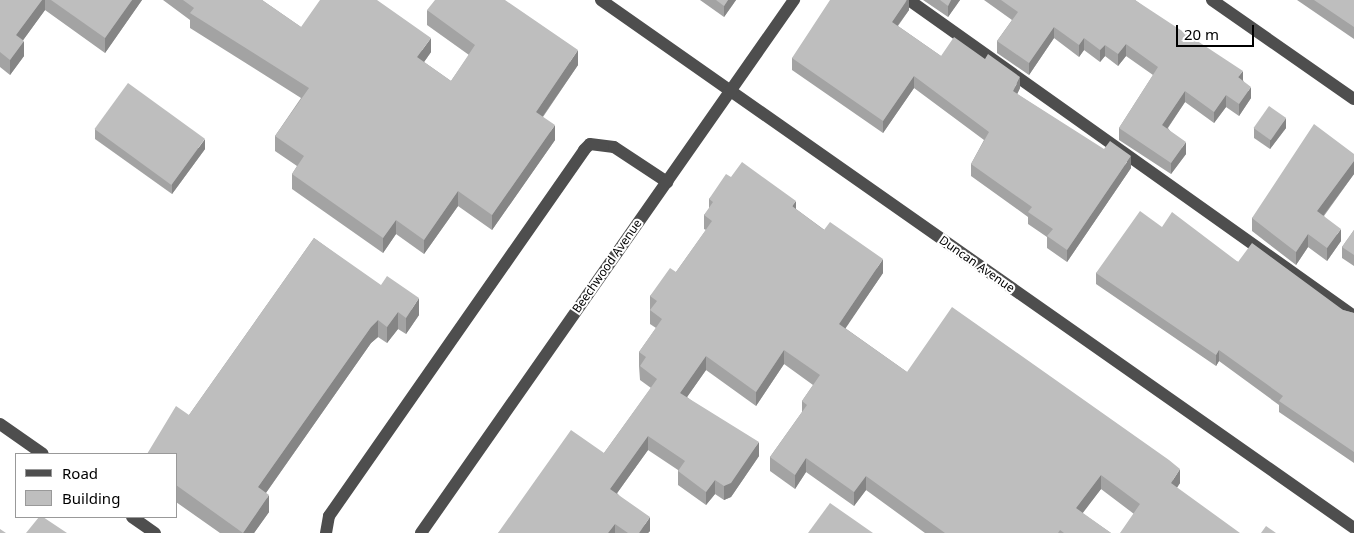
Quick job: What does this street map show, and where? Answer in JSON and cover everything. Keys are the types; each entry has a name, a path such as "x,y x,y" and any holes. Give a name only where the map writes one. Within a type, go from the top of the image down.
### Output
{"street":[{"name":"Duncan Avenue","path":"601,0 1354,528"},
{"name":"Beechwood Avenue","path":"421,533 794,0"},
{"path":"909,0 1354,316"},
{"path":"1212,0 1354,99"},
{"path":"326,533 324,525 329,516 584,150 590,144 614,147 667,182"},
{"path":"0,424 42,453"},
{"path":"133,518 155,533"}],"building":[{"path":"0,0 42,0 16,35 24,41 10,60 0,52"},
{"path":"51,0 132,0 105,38"},
{"path":"183,0 262,0 301,27 320,0 377,0 431,38 417,57 451,81 475,45 427,10 435,0 505,0 578,50 536,112 555,125 492,215 458,191 424,240 396,220 383,238 292,174 304,156 275,136 309,88 190,13 194,8"},
{"path":"716,0 728,0 724,6"},
{"path":"830,0 907,0 892,22 941,56 954,37 985,59 988,54 1020,77 1013,91 1104,149 1110,141 1131,156 1067,250 1047,236 1053,229 1028,212 1032,207 971,164 989,132 914,76 883,121 792,58"},
{"path":"940,0 951,0 948,6"},
{"path":"1001,0 1135,0 1243,71 1238,77 1251,87 1239,104 1226,95 1214,112 1185,91 1162,125 1186,142 1171,163 1119,128 1158,67 1126,44 1118,54 1105,45 1100,50 1084,38 1079,45 1054,27 1029,63 997,41 1018,12"},
{"path":"1314,0 1354,0 1354,27"},
{"path":"128,83 205,139 171,185 94,129"},
{"path":"1269,106 1286,118 1271,140 1254,128"},
{"path":"1314,124 1354,154 1354,161 1317,211 1341,229 1327,248 1308,234 1296,252 1252,218"},
{"path":"742,162 796,201 792,206 824,230 830,222 883,259 839,324 907,372 952,307 1169,460 1180,469 1171,483 1240,533 1120,533 1140,504 1101,475 1076,508 1111,533 1064,533 1060,530 1058,533 945,533 866,476 854,492 806,458 795,475 770,457 807,405 802,401 820,375 784,350 756,392 706,356 680,393 759,442 731,483 724,486 715,480 706,492 678,471 685,461 648,436 610,489 650,517 639,533 628,533 615,524 608,533 498,533 571,430 604,453 657,379 640,366 646,357 639,352 662,319 650,310 657,301 650,296 670,268 676,272 712,221 704,215 713,202 709,199 726,174 731,177"},
{"path":"1140,211 1162,227 1172,212 1238,262 1252,243 1343,310 1354,313 1354,452 1279,401 1283,396 1219,350 1216,355 1096,273"},
{"path":"1354,230 1354,255 1342,247"},
{"path":"314,238 381,285 387,276 419,298 406,318 398,312 387,327 378,320 371,327 258,487 269,495 243,533 178,486 178,453 148,453 176,406 189,415"},
{"path":"830,503 873,533 808,533"},
{"path":"38,518 44,518 67,533 26,533"},
{"path":"1266,526 1276,533 1261,533"}]}
